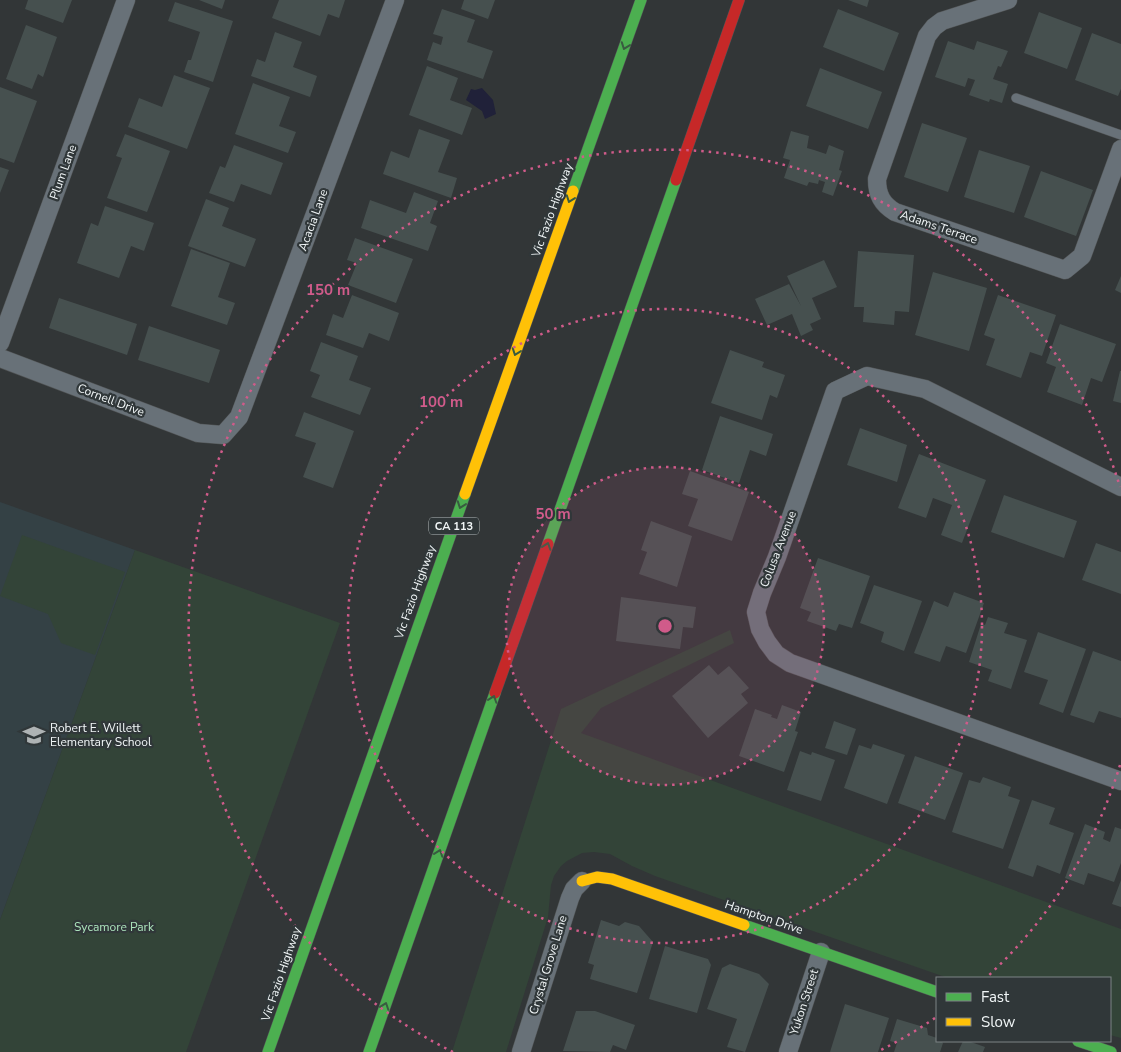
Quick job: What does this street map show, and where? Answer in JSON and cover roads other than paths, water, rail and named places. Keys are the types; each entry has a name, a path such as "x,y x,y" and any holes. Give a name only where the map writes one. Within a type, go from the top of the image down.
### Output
{"main road":[{"name":"Vic Fazio Highway","path":"268,1052 642,0"},
{"path":"369,1052 739,0"},
{"name":"Hampton Drive","path":"582,881 587,878 605,877 936,992"},
{"path":"1081,1042 1111,1052"}],"street":[{"name":"Plum Lane","path":"0,343 126,0"},
{"name":"Acacia Lane","path":"223,434 240,417 395,0"},
{"name":"Adams Terrace","path":"1008,0 942,21 927,36 879,170 877,189 886,206 895,212 1066,270 1082,256 1121,149"},
{"name":"Cornell Drive","path":"0,358 198,433 223,434"},
{"name":"Colusa Avenue","path":"1121,486 925,389 867,376 835,391 756,612 760,629 767,642 776,654 790,663 1121,782"},
{"name":"Crystal Grove Lane","path":"521,1052 570,898 574,889 582,881"},
{"name":"Yukon Street","path":"788,1052 821,952"}],"lane":[{"path":"1016,98 1121,135"}],"water":[{"path":"482,88 493,100 496,114 485,119 482,111 466,100 471,89"}],"place":[{"name":"Robert E. Willett Elementary School","path":"34,735"}],"park label":[{"name":"Sycamore Park","path":"114,927"}]}
